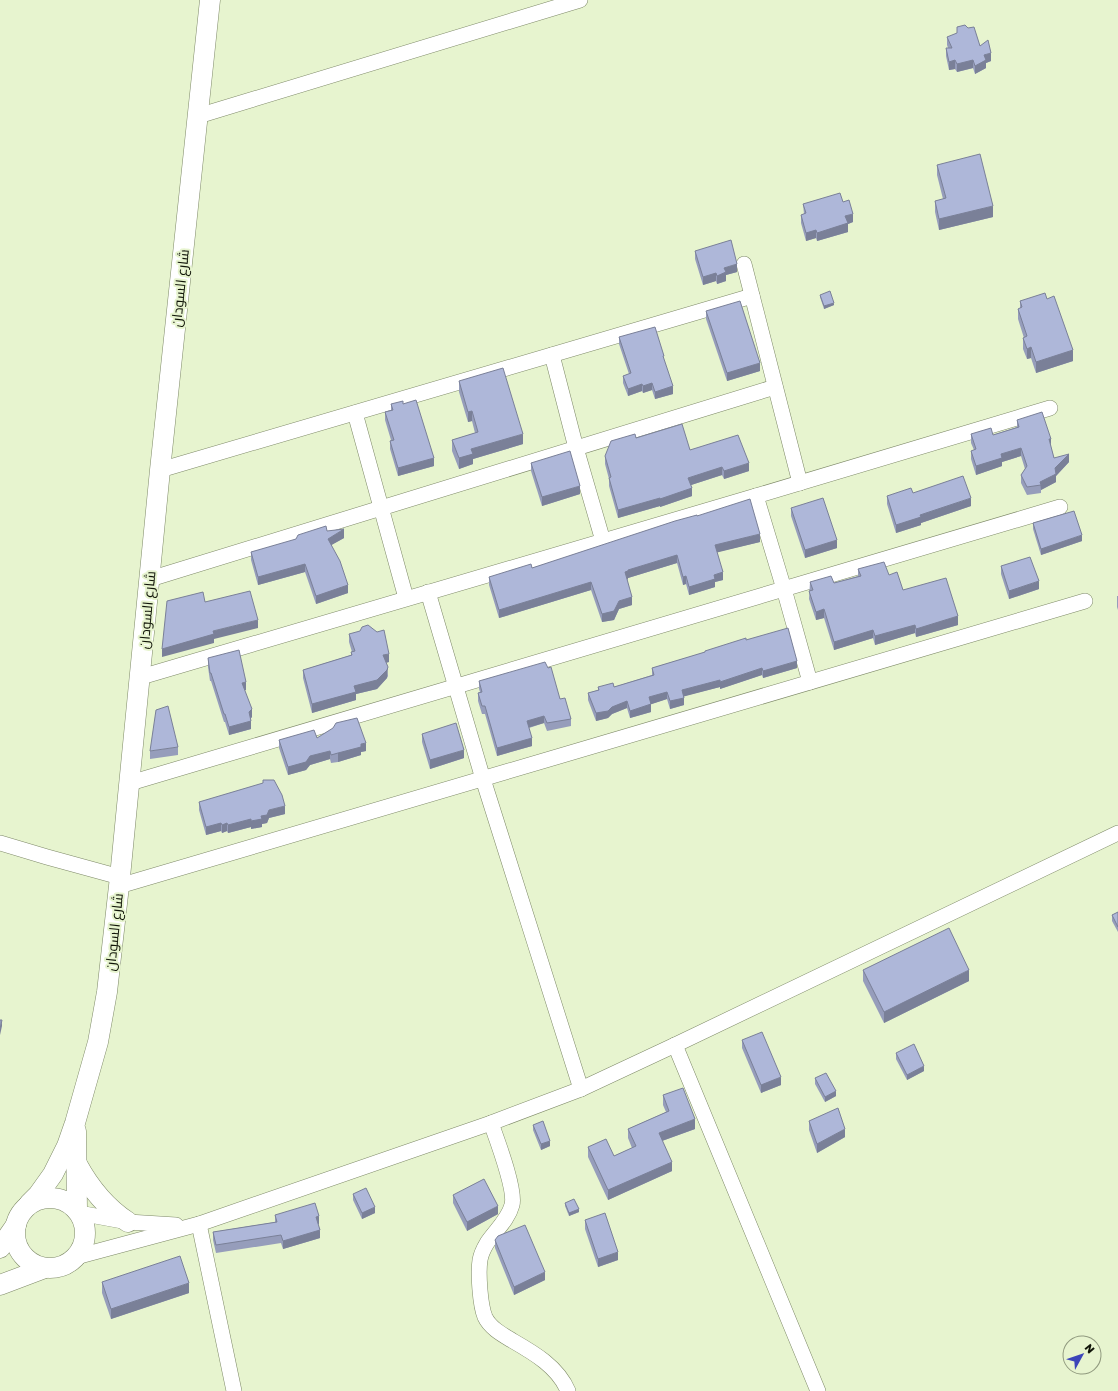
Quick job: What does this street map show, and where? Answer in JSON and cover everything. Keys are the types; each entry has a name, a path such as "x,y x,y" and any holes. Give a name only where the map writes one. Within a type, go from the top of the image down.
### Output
{"main road":[{"name":"شارع السودان","path":"29,1204 38,1195 53,1174 67,1146 98,1042 107,992 120,882 160,470 210,0"},
{"path":"0,1285 45,1268 62,1266 76,1257 84,1244 86,1236 84,1224 78,1211 75,1123"},
{"path":"76,1163 98,1197 117,1215 128,1222"},
{"path":"0,1248 29,1204 37,1200 54,1198 63,1200 78,1211"},
{"path":"16,1225 16,1241 24,1256 30,1261 45,1268"}],"street":[{"path":"198,116 580,0"},
{"path":"744,264 800,483"},
{"path":"160,470 752,296"},
{"path":"552,355 576,448 603,541"},
{"path":"150,579 775,387"},
{"path":"141,677 1050,408"},
{"path":"355,413 406,598"},
{"path":"756,496 784,588 810,682"},
{"path":"130,783 1060,507"},
{"path":"428,592 483,779 581,1089"},
{"path":"0,843 120,882 483,779 1085,601"},
{"path":"76,1257 199,1224 491,1123 581,1089 675,1046 1118,833"},
{"path":"675,1046 818,1391"},
{"path":"491,1123 512,1190 512,1204 506,1219 486,1245 480,1258 480,1286 485,1318 500,1333 539,1356 555,1371 568,1391"},
{"path":"78,1211 128,1222 151,1224 199,1224"},
{"path":"199,1224 234,1391"}],"building":[{"path":"965,25 968,28 974,27 980,46 988,40 991,53 984,55 986,60 975,66 973,60 957,64 955,60 949,62 946,48 952,48 947,37 957,33 957,27"},
{"path":"980,154 993,206 939,219 935,201 946,198 937,165"},
{"path":"840,193 843,202 849,200 853,214 845,216 848,223 817,233 816,230 806,233 801,215 806,213 803,204"},
{"path":"731,240 737,264 724,268 726,272 717,276 716,273 703,277 695,251"},
{"path":"830,291 834,303 824,306 820,295"},
{"path":"1045,293 1047,299 1054,296 1073,350 1036,362 1031,347 1027,349 1023,338 1027,336 1018,309 1022,307 1020,301"},
{"path":"740,301 760,363 727,373 706,311"},
{"path":"655,327 673,386 655,392 652,383 643,386 642,384 628,389 623,376 631,373 619,337"},
{"path":"503,368 523,434 471,449 473,454 459,458 452,440 478,432 472,411 468,412 459,381"},
{"path":"416,400 434,458 398,468 390,441 394,440 385,412 393,410 391,404 403,401 403,404"},
{"path":"1042,412 1051,439 1049,439 1054,458 1069,454 1055,468 1056,474 1040,482 1041,485 1027,487 1021,475 1027,466 1021,448 1001,454 1002,458 976,466 971,451 976,449 971,434 991,428 993,435 1019,427 1017,420"},
{"path":"682,424 690,450 738,435 749,463 724,471 722,467 688,478 692,488 660,499 618,510 609,478 611,477 605,456 611,441 635,434 636,438"},
{"path":"570,451 580,486 542,497 531,463"},
{"path":"963,476 971,498 920,515 921,517 896,525 887,496 911,488 913,493"},
{"path":"823,498 837,540 805,550 791,508"},
{"path":"750,499 760,534 715,545 723,572 714,575 715,579 689,587 686,576 683,577 677,555 625,572 632,597 619,601 614,611 602,614 591,582 499,610 489,577 531,564 532,568 675,521 697,516"},
{"path":"1074,511 1082,535 1041,549 1033,523"},
{"path":"326,526 327,531 344,529 328,539 340,561 348,585 316,596 305,564 258,577 251,552 296,539 298,535"},
{"path":"1030,557 1039,581 1009,591 1001,566"},
{"path":"884,562 889,575 897,572 903,590 946,578 958,616 916,629 915,625 875,636 873,630 834,642 824,609 816,612 809,591 813,590 810,582 831,576 834,583 861,576 858,569"},
{"path":"250,591 258,620 213,631 214,634 162,649 167,601 203,592 205,602"},
{"path":"368,625 377,632 384,630 389,654 383,655 388,667 387,670 377,680 354,686 356,692 312,704 303,670 352,655 351,652 355,651 349,634 360,631 362,627"},
{"path":"788,628 797,661 763,671 762,668 720,682 720,680 682,690 684,698 670,701 667,692 649,697 651,704 630,711 627,701 612,707 608,711 596,713 588,693 599,690 598,687 613,683 614,687 654,675 652,668 746,638 746,640"},
{"path":"239,650 246,682 242,683 252,709 249,712 251,721 229,727 210,673 208,658"},
{"path":"545,662 548,668 551,667 560,699 565,698 571,719 547,723 544,716 527,721 532,738 497,748 485,706 482,706 478,693 482,692 479,681"},
{"path":"168,706 178,747 150,751 156,710"},
{"path":"357,718 366,743 361,744 361,747 331,755 330,751 310,756 306,762 288,767 279,740 314,730 317,738 333,728 336,723"},
{"path":"456,723 464,750 430,760 422,734"},
{"path":"263,780 274,780 282,795 285,806 269,810 267,815 261,816 262,819 251,821 251,819 228,825 227,823 222,825 221,823 206,827 199,802 263,783"},
{"path":"1118,912 1118,927 1112,915"},
{"path":"949,928 969,970 884,1012 863,970"},
{"path":"762,1032 781,1077 761,1085 742,1040"},
{"path":"914,1044 924,1066 907,1075 896,1053"},
{"path":"826,1073 836,1091 825,1097 815,1078"},
{"path":"683,1088 695,1119 659,1133 672,1162 608,1190 588,1147 606,1139 614,1156 636,1146 628,1129 669,1111 663,1095"},
{"path":"838,1108 845,1129 817,1144 809,1121"},
{"path":"543,1121 550,1141 541,1144 533,1125"},
{"path":"484,1179 498,1206 467,1222 453,1195"},
{"path":"366,1188 375,1207 362,1213 353,1194"},
{"path":"574,1199 579,1209 569,1213 565,1203"},
{"path":"315,1203 319,1216 316,1217 320,1230 283,1241 281,1235 216,1245 213,1232 277,1222 275,1215"},
{"path":"605,1213 618,1252 598,1259 585,1220"},
{"path":"525,1225 545,1272 514,1287 495,1240 498,1236"},
{"path":"180,1256 189,1283 111,1309 102,1282"}]}
